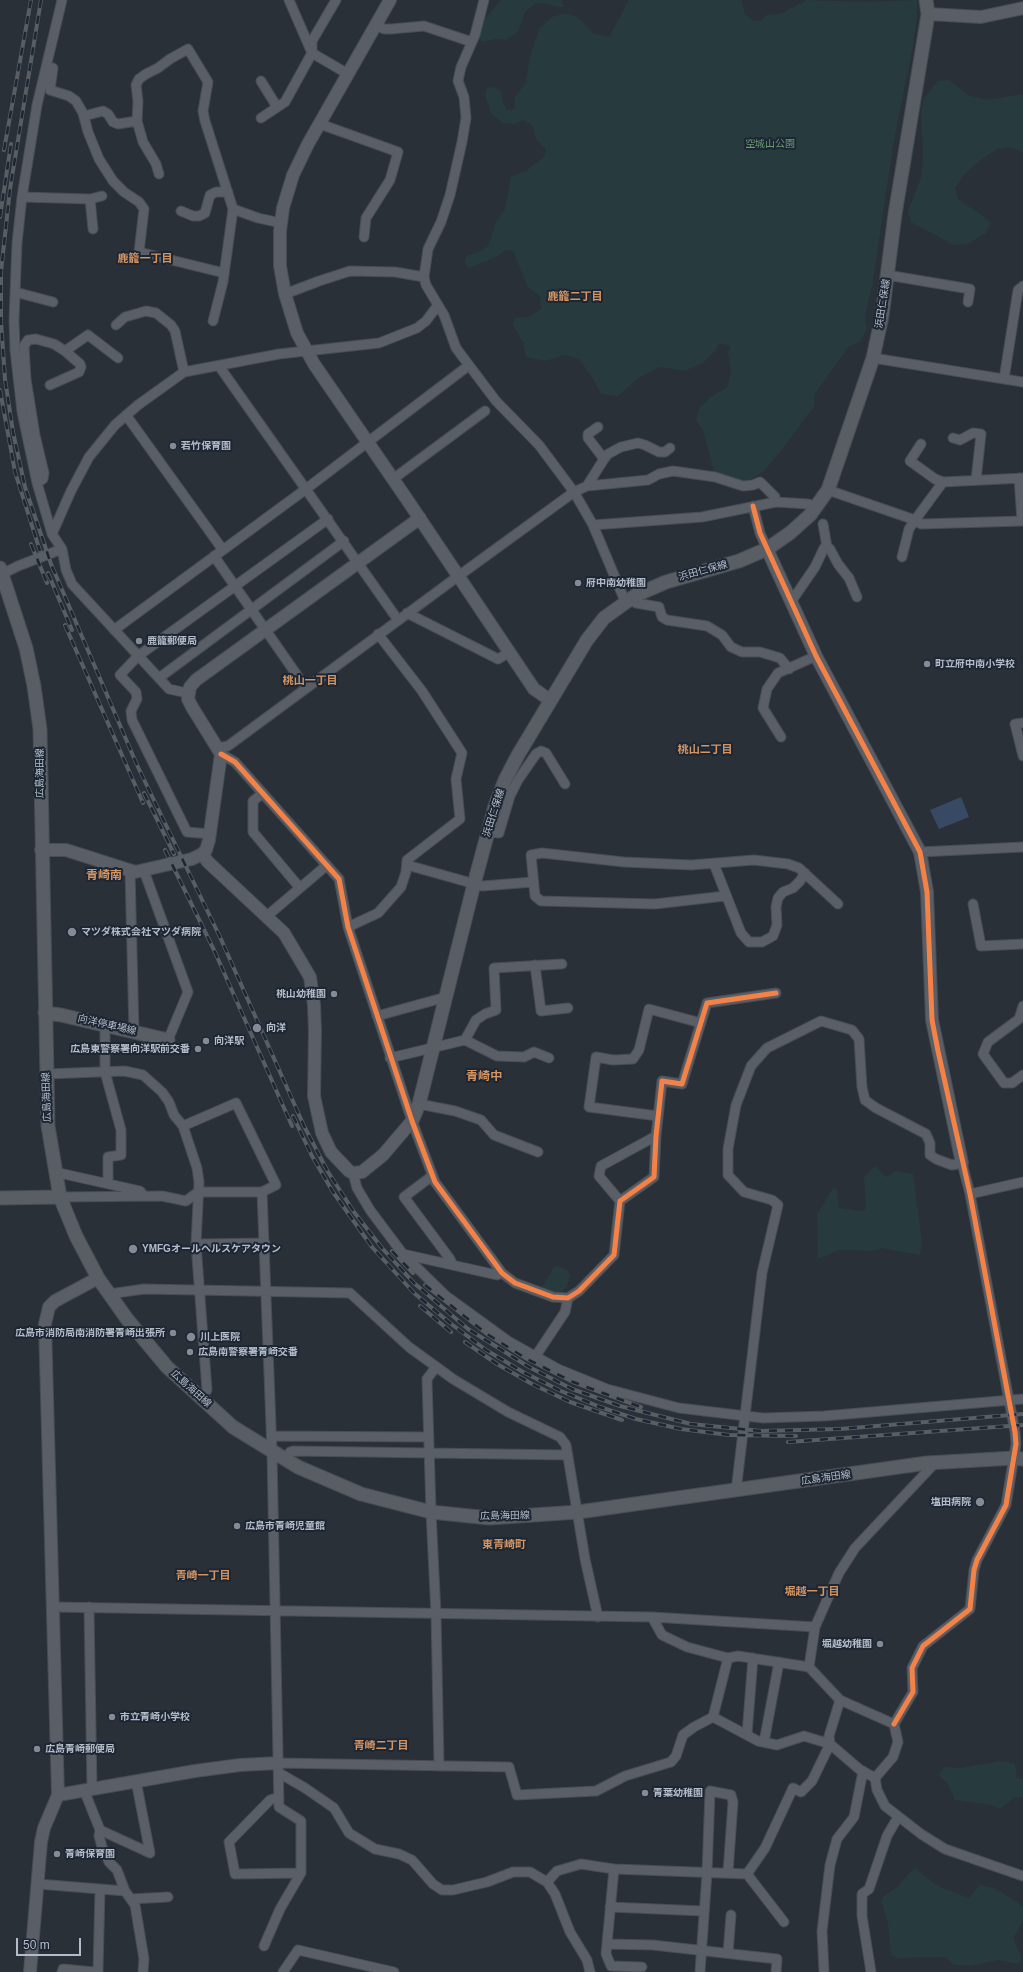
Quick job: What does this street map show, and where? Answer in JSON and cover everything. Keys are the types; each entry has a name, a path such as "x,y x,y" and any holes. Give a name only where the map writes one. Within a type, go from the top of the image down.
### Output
{"main road":[{"name":"浜田仁保線","path":"412,1121 419,1104 487,832 505,780 550,700 596,629 604,618 628,600 666,582 739,561 767,549 790,533 818,507 828,490 873,358 882,316 928,14 926,0"},
{"name":"広島海田線","path":"1,571 26,648 34,686 40,729 41,850 48,1126 60,1197 76,1236 98,1278 127,1319 167,1367 233,1428 286,1460 361,1494 431,1512 489,1518 578,1512 935,1463 1018,1458"},
{"name":"向洋停車場線","path":"45,1013 61,1015 168,1040"},
{"path":"0,1198 60,1197"}],"street":[{"path":"62,0 37,105 22,197 15,292 15,350 18,381 28,441 37,483 52,534 62,549 66,570 75,589 169,689 188,693"},
{"path":"289,0 312,53 348,74"},
{"path":"262,118 285,102 312,53 312,41 336,0"},
{"path":"390,0 302,154 293,175 286,197 281,223 280,254 285,294 293,322 306,350 534,689 550,700"},
{"path":"484,0 472,42 461,67 458,81 464,97 465,111 462,142 450,195 441,222 428,249 424,277 426,285 444,315 456,348 468,366 496,401 539,445 574,492 593,525 628,600 659,607 662,617 667,620 707,626 722,636 731,647 742,652 760,652 780,658 789,669"},
{"path":"928,14 981,17 1023,8"},
{"path":"375,25 384,29 424,26 472,42"},
{"path":"159,174 156,164 143,142 137,121 138,101 136,85 139,79 188,49 208,82 203,111 233,209 224,273 214,321"},
{"path":"48,60 54,61 50,90 68,96 76,101 84,116 88,132 99,159 113,181 124,192 139,202 144,209 139,252 224,273"},
{"path":"261,81 277,107"},
{"path":"84,116 103,111 108,114 113,122 118,124 137,121"},
{"path":"320,124 398,152 390,180 366,218 364,237"},
{"path":"181,211 193,216 199,216 205,213 210,195 216,192 228,192"},
{"path":"22,197 90,199 102,196"},
{"path":"90,199 93,229"},
{"path":"233,209 258,218 281,223"},
{"path":"285,294 318,281 350,271 395,272 424,277"},
{"path":"887,276 970,289 968,302"},
{"path":"1004,379 1018,290 1023,286"},
{"path":"15,292 53,302"},
{"path":"52,534 71,491 90,457 115,425 138,405 184,372 219,366 246,359 306,350 379,343 417,328 426,320 438,305"},
{"path":"116,325 125,317 146,311 156,313 171,325 175,331 184,372"},
{"path":"65,351 88,335 118,358"},
{"path":"37,483 43,479 44,473 30,409 24,346 28,340 36,339 54,344 80,364 81,370 79,372 50,385"},
{"path":"873,358 1023,382"},
{"path":"219,366 359,562 398,620"},
{"path":"114,630 368,443 468,366"},
{"path":"393,479 485,411"},
{"path":"126,415 223,550"},
{"path":"598,427 588,434 588,438 604,459"},
{"path":"953,438 960,440 973,432 981,434 976,480"},
{"path":"587,486 608,454 621,447 638,443 659,452 666,452 670,448"},
{"path":"828,490 915,520 921,524 1022,521 1021,478 943,482 910,461 921,444"},
{"path":"220,751 574,492 587,486 648,480 659,474 673,471 715,477 743,486 760,482 775,497 776,502"},
{"path":"902,557 909,529 943,482"},
{"path":"593,525 702,517 776,502 808,504 818,507"},
{"path":"753,506 760,533 816,656 920,852 927,892 932,1020 962,1163 970,1194 1015,1432 1018,1458 1006,1505 977,1560 974,1570 970,1609 923,1646 912,1668 913,1692 894,1724 898,1742 893,1757 875,1778"},
{"path":"420,518 196,680 188,693 192,708 220,751 235,762 338,879 348,927 376,1016 434,1182 502,1273 515,1283 552,1297 568,1298 579,1291 614,1255 620,1202 599,1176 601,1166 656,1136"},
{"path":"210,834 187,832 132,720 131,711 136,703 137,695 120,675 138,656 328,519"},
{"path":"823,524 827,547 830,549 838,564 849,578 857,597"},
{"path":"159,678 344,541"},
{"path":"791,602 815,567 824,548 827,547"},
{"path":"1,571 62,549"},
{"path":"214,556 306,688"},
{"path":"406,614 498,659 510,652"},
{"path":"348,927 378,913 401,887 407,860 460,819 456,779 462,753 422,691 378,634"},
{"path":"781,737 763,708 767,689 778,673 816,656"},
{"path":"1023,724 1015,724 1023,756"},
{"path":"41,850 66,850 130,870 144,871 192,859 202,854 208,846 220,751"},
{"path":"487,832 499,833 510,796 518,780 536,754 541,751 546,753 565,784"},
{"path":"263,793 253,801 253,832 300,888"},
{"path":"920,852 1023,847"},
{"path":"725,896 655,904 541,900 535,896 531,855 542,853 624,862 691,865 754,860 788,864 799,868 838,904"},
{"path":"202,854 284,933 310,977 314,1005 315,1031 313,1092 318,1118 331,1152 342,1166 353,1173 362,1199 404,1254 427,1279 446,1296 487,1327 535,1357 582,1379 633,1397 679,1408 746,1416 824,1416 1023,1399"},
{"path":"714,864 740,933 749,942 762,942 773,936 777,926 776,907 778,898 783,892 793,888 805,873"},
{"path":"407,865 482,886 533,882"},
{"path":"267,916 327,866"},
{"path":"130,870 134,1032"},
{"path":"144,871 188,992 168,1040"},
{"path":"973,904 981,946 1023,944"},
{"path":"465,1040 476,1020 485,1014 496,1010 494,968 562,964"},
{"path":"535,965 541,1011 568,1008"},
{"path":"620,1202 654,1177 656,1136 662,1081 682,1084 707,1003 776,993"},
{"path":"376,1016 446,997"},
{"path":"1023,1006 1019,1019 988,1042 983,1054 1004,1083 1012,1083 1023,1075"},
{"path":"658,1116 589,1107 596,1057 613,1060 633,1059 639,1050 649,1009 701,1023"},
{"path":"736,1491 762,1273 778,1205 772,1200 744,1192 728,1175 728,1149 736,1105 751,1066 767,1048 821,1021 852,1030 860,1039 862,1086 865,1100 876,1108 926,1134 930,1143 930,1155 936,1159 952,1165 962,1163"},
{"path":"105,1025 105,1072 121,1130 121,1155 108,1157 108,1183"},
{"path":"390,1058 465,1040 497,1056 524,1057 534,1052 549,1058"},
{"path":"46,1074 124,1071 143,1075 162,1092 170,1102 174,1115 184,1126 197,1168 198,1192 196,1244 198,1289 207,1390 200,1397"},
{"path":"60,1197 162,1196 186,1201 198,1192 262,1192 276,1185 236,1103 184,1126"},
{"path":"419,1104 455,1111 481,1120 494,1135 538,1152"},
{"path":"353,1173 362,1172 383,1155 412,1121"},
{"path":"55,1172 140,1191 144,1196"},
{"path":"432,1176 404,1197 450,1259 452,1264"},
{"path":"970,1194 1023,1182"},
{"path":"262,1192 272,1436 279,1807 301,1821 301,1873 280,1909 264,1946"},
{"path":"196,1244 265,1243"},
{"path":"404,1254 497,1275 502,1273"},
{"path":"30,1972 41,1842 44,1828 58,1795 46,1324 49,1307 55,1301 98,1278"},
{"path":"109,1294 144,1289 350,1293 409,1348 436,1367 508,1412 560,1437 566,1445 598,1616"},
{"path":"535,1357 565,1312 568,1298"},
{"path":"436,1367 428,1379 431,1512 436,1614 439,1766"},
{"path":"272,1436 429,1438"},
{"path":"286,1460 290,1452 293,1451 568,1455"},
{"path":"808,1667 815,1627 839,1573 855,1548 935,1463"},
{"path":"53,1607 652,1617 815,1627"},
{"path":"89,1607 88,1790 100,1830 99,1836 102,1847 109,1862 117,1870 125,1891 134,1905 143,1952 143,1972"},
{"path":"652,1617 662,1635 687,1647 728,1658 738,1656 808,1667 840,1700 894,1724"},
{"path":"58,1795 240,1765 279,1768 439,1766 509,1767 518,1795 596,1792 625,1776 671,1762 676,1756 683,1735 694,1727 713,1717 728,1658"},
{"path":"747,1734 753,1658"},
{"path":"764,1742 779,1662"},
{"path":"747,1874 765,1848 792,1788 802,1792 812,1781 830,1744 829,1736 840,1700"},
{"path":"713,1717 764,1742 777,1745 804,1736 830,1744 863,1771 875,1778"},
{"path":"279,1768 334,1808 349,1833 375,1849 399,1854 412,1860 432,1884 442,1890 453,1890 487,1882 513,1872 530,1872 547,1882 554,1894 570,1932 587,1960 590,1972"},
{"path":"824,1972 822,1931 830,1865 837,1840 854,1816 863,1771"},
{"path":"875,1778 877,1790 885,1806 945,1850 1023,1876"},
{"path":"100,1830 150,1854 136,1782"},
{"path":"700,1972 703,1911 707,1873 710,1791 731,1795 733,1802 728,1872"},
{"path":"279,1797 270,1800 229,1842 235,1874 301,1873"},
{"path":"871,1972 862,1916 862,1894 869,1889 887,1836 898,1817"},
{"path":"547,1882 558,1871 581,1864 614,1869 707,1873 728,1872 747,1874 784,1922"},
{"path":"614,1869 606,1954 611,1966 642,1967"},
{"path":"38,1884 125,1891"},
{"path":"98,1972 100,1889"},
{"path":"131,1899 168,1897"},
{"path":"610,1908 703,1911"},
{"path":"728,1953 731,1915"},
{"path":"607,1944 653,1945 777,1959 776,1972"},
{"path":"283,1972 298,1950 394,1972"},
{"path":"62,1972 62,1969 94,1972"}],"green space":[{"path":"501,0 562,0 564,7 536,3 525,12 518,32 506,40 496,39 483,42 478,37 484,20"},
{"name":"空城山公園","path":"629,0 741,0 745,14 754,21 761,21 767,15 780,14 807,0 869,2 917,0 917,15 913,45 894,140 872,287 865,316 867,329 860,342 849,346 814,395 814,406 784,447 764,471 751,480 734,481 714,471 703,430 696,420 700,407 711,397 727,387 731,372 728,352 731,346 719,343 716,350 704,362 685,371 660,367 638,378 618,396 601,394 592,377 579,359 565,355 545,361 526,357 524,344 513,325 515,318 529,317 541,309 540,296 528,287 513,251 506,250 498,256 469,268 464,262 468,255 479,252 488,246 497,220 505,209 511,177 526,171 544,157 546,150 536,139 532,125 523,120 515,124 503,123 492,115 485,96 487,88 494,87 501,91 503,102 507,110 515,109 515,98 526,82 530,56 540,28 552,17 565,13 577,17 594,34 609,37"},
{"path":"949,80 970,96 986,100 1023,94 1023,152 1010,147 997,149 979,161 963,176 955,188 958,199 991,222 986,233 968,244 954,245 911,222 908,211 922,175 923,149 921,112 924,98 938,81"},
{"path":"875,1166 886,1177 896,1171 913,1174 922,1243 920,1255 881,1248 874,1251 839,1250 818,1259 817,1215 833,1188 837,1189 839,1208 860,1211 866,1209 864,1177"},
{"path":"558,1266 567,1270 570,1276 567,1287 559,1294 546,1290 542,1287 554,1267"},
{"path":"1003,1761 1015,1764 1017,1778 1023,1779 1023,1798 1015,1797 1000,1809 991,1805 955,1800 948,1784 939,1775 944,1767 959,1768"},
{"path":"914,1868 940,1887 969,1898 980,1885 996,1889 1023,1907 1023,1921 1013,1938 1022,1959 1018,1964 998,1960 971,1966 954,1965 946,1957 898,1958 891,1955 888,1923 881,1901 884,1896 897,1887"}],"water":[{"path":"961,797 969,817 939,829 930,810"}],"railway":[{"path":"4,150 31,0"},
{"path":"41,0 10,189 1,272 1,322 5,379 13,432 25,487 51,564 137,765 220,937 304,1126 328,1172 354,1212 382,1248 414,1283 468,1329 529,1367 572,1389 620,1406 691,1424 761,1431 840,1429 1023,1414"},
{"path":"0,217 11,144"},
{"path":"0,390 15,472 40,551"},
{"path":"31,544 47,583"},
{"path":"48,573 72,630"},
{"path":"65,625 143,803"},
{"path":"144,793 174,854"},
{"path":"165,850 214,950 292,1126"},
{"path":"293,1116 312,1156 333,1192 372,1247 414,1293 486,1350 523,1372 561,1391 600,1407 636,1419 681,1429 729,1435 796,1436"},
{"path":"392,1251 413,1273"},
{"path":"425,1285 487,1334 527,1359 573,1382 641,1407"},
{"path":"420,1306 451,1332"},
{"path":"465,1342 497,1364 532,1384 570,1402 622,1420"},
{"path":"788,1442 1023,1425"}],"cycle path":[{"path":"753,506 760,533 816,656 920,852 927,892 932,1020 970,1194 1015,1432 1016,1444 1006,1505 977,1560 974,1570 970,1609 923,1646 912,1668 913,1692 894,1724"},
{"path":"221,754 235,762 339,879 348,927 412,1121 435,1182 502,1273 515,1283 553,1297 568,1298 579,1291 614,1255 620,1201 654,1177 656,1136 662,1081 682,1084 707,1003 776,993"}],"place":[{"name":"若竹保育園","path":"173,446"},
{"name":"府中南幼稚園","path":"578,583"},
{"name":"鹿籠郵便局","path":"139,641"},
{"name":"町立府中南小学校","path":"927,664"},
{"name":"マツダ株式会社マツダ病院","path":"72,932"},
{"name":"桃山幼稚園","path":"334,994"},
{"name":"向洋","path":"257,1028"},
{"name":"向洋駅","path":"206,1041"},
{"name":"広島東警察署向洋駅前交番","path":"198,1049"},
{"name":"YMFGオールヘルスケアタウン","path":"133,1249"},
{"name":"広島市消防局南消防署青崎出張所","path":"173,1333"},
{"name":"川上医院","path":"191,1337"},
{"name":"広島南警察署青崎交番","path":"190,1352"},
{"name":"塩田病院","path":"980,1502"},
{"name":"広島市青崎児童館","path":"237,1526"},
{"name":"堀越幼稚園","path":"880,1644"},
{"name":"市立青崎小学校","path":"112,1717"},
{"name":"広島青崎郵便局","path":"37,1749"},
{"name":"青葉幼稚園","path":"645,1793"},
{"name":"青崎保育園","path":"57,1854"}],"district":[{"name":"鹿籠一丁目","path":"145,259"},
{"name":"鹿籠二丁目","path":"575,297"},
{"name":"桃山一丁目","path":"310,681"},
{"name":"桃山二丁目","path":"705,750"},
{"name":"青崎南","path":"104,876"},
{"name":"青崎中","path":"484,1077"},
{"name":"東青崎町","path":"504,1545"},
{"name":"青崎一丁目","path":"203,1576"},
{"name":"堀越一丁目","path":"812,1592"},
{"name":"青崎二丁目","path":"381,1746"}]}
